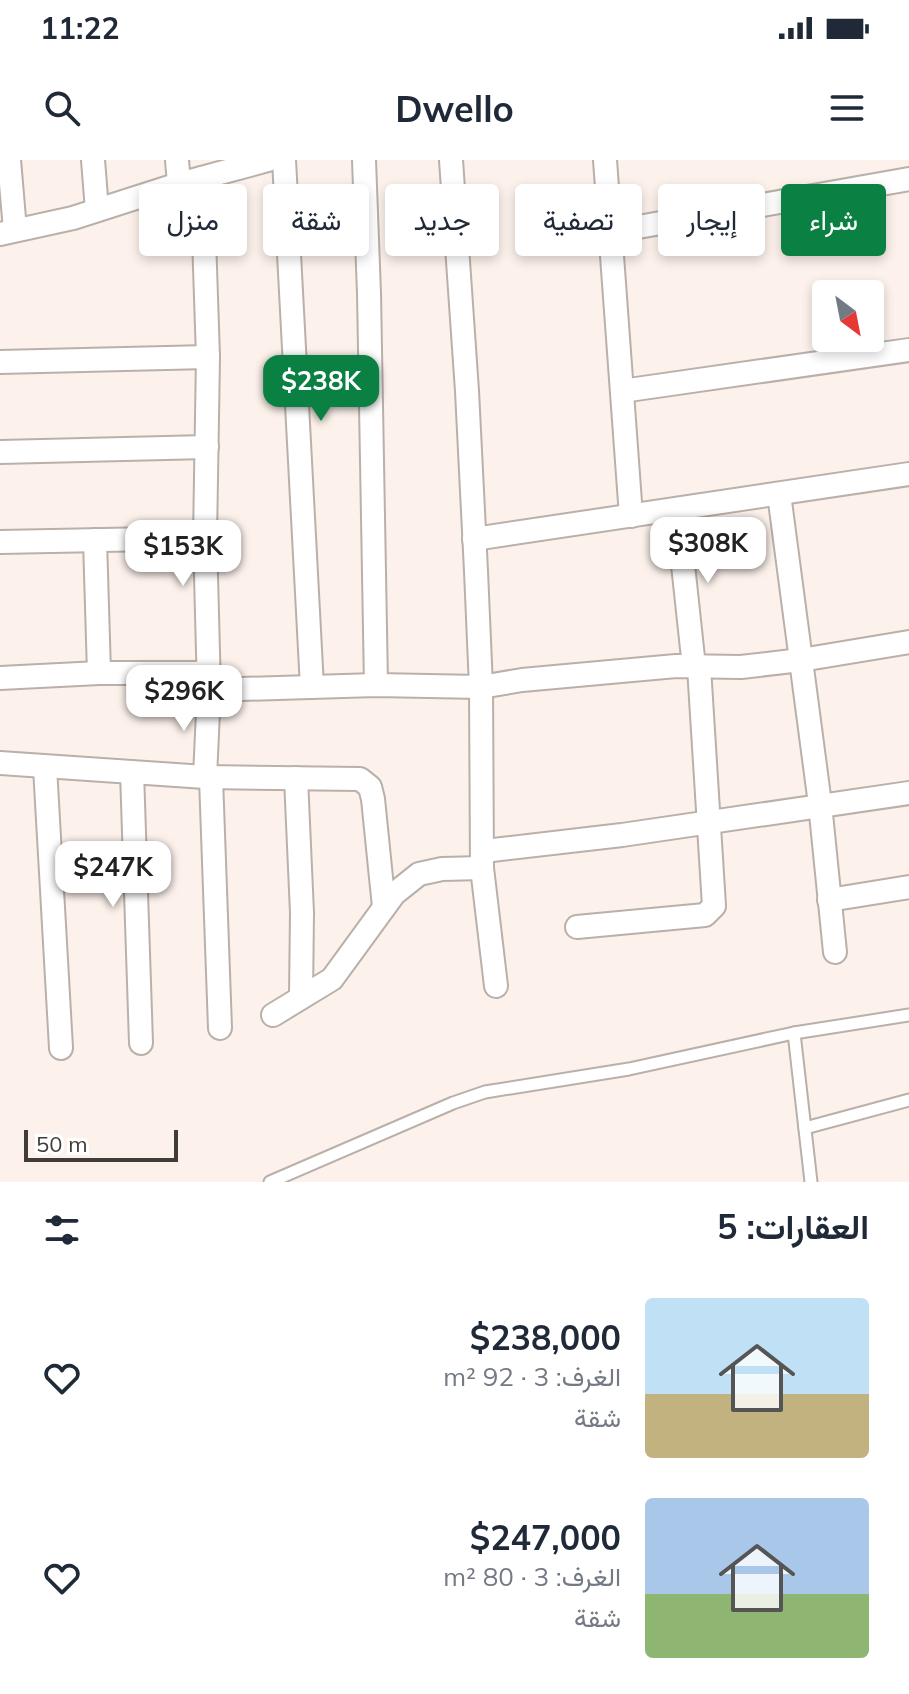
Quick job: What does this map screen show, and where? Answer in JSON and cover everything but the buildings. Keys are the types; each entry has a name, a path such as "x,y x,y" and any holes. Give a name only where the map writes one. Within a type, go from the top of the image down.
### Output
{"street":[{"path":"9,160 8,232 139,197"},
{"path":"93,160 97,210"},
{"path":"177,160 179,184 202,178 226,166 268,160"},
{"path":"284,160 312,687"},
{"path":"364,160 376,685"},
{"path":"451,160 467,391 481,687 483,860 496,986"},
{"path":"605,160 607,184"},
{"path":"202,178 208,357 205,538 208,778 220,1028"},
{"path":"642,226 909,179"},
{"path":"612,256 631,516"},
{"path":"622,391 909,350"},
{"path":"0,362 208,357"},
{"path":"0,452 207,447"},
{"path":"474,539 909,474"},
{"path":"779,494 820,804 835,952"},
{"path":"577,927 705,915 711,912 715,899 696,667 677,509"},
{"path":"0,542 205,538"},
{"path":"95,540 99,673"},
{"path":"0,678 99,673 312,687 481,687 522,680 696,667 741,667 909,642"},
{"path":"0,763 208,778 360,779 370,787 384,907"},
{"path":"45,767 61,1048"},
{"path":"132,772 141,1043"},
{"path":"296,778 302,913 301,997"},
{"path":"273,1015 332,979 394,894 419,874 622,835 909,793"},
{"path":"829,900 909,887"}],"lane":[{"path":"270,1182 485,1092 629,1069 794,1033 909,1015"},
{"path":"794,1033 811,1182"},
{"path":"805,1128 909,1100"}]}
